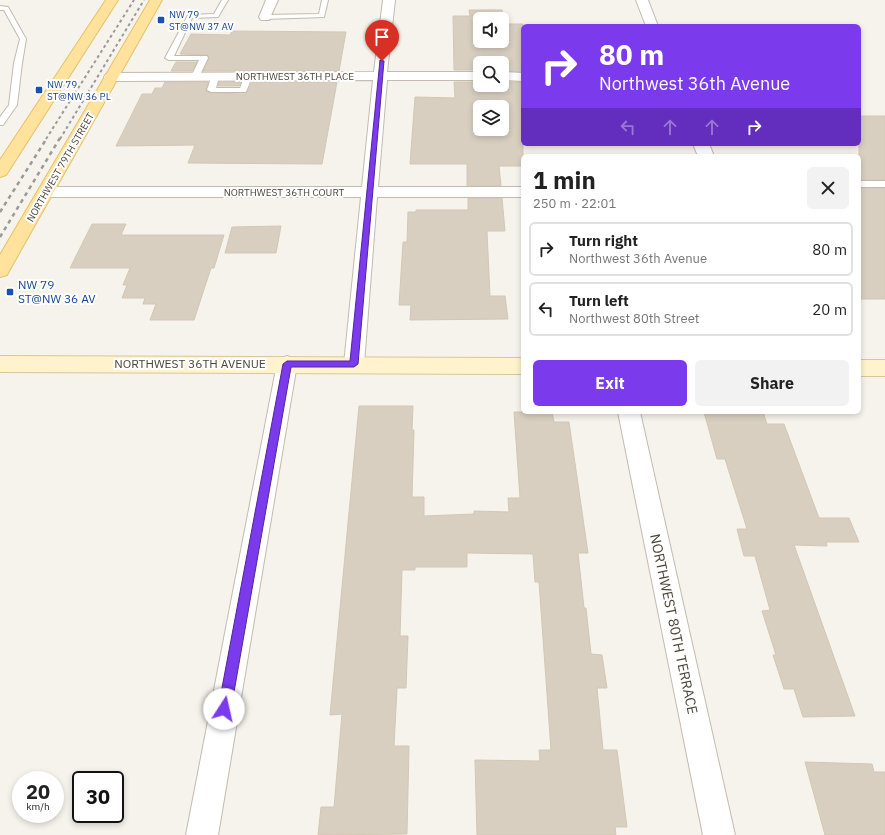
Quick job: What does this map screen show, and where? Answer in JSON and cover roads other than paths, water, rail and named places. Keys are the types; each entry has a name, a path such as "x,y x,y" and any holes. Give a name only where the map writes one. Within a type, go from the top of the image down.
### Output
{"main road":[{"path":"0,172 112,0"},
{"name":"NORTHWEST 79TH STREET","path":"0,271 156,0"}],"street":[{"path":"265,16 272,0"},
{"path":"354,364 380,76 389,0"},
{"path":"642,0 651,24"},
{"name":"NORTHWEST 36TH PLACE","path":"111,77 473,76"},
{"path":"509,76 521,76"},
{"name":"NORTHWEST 36TH COURT","path":"46,192 521,192"},
{"name":"NORTHWEST 36TH AVENUE","path":"0,364 354,364 521,366"},
{"path":"202,835 287,364"},
{"path":"861,368 885,368"},
{"name":"NORTHWEST 80TH TERRACE","path":"629,414 719,835"}],"lane":[{"path":"195,77 204,58 169,58 190,16 216,16 225,0"},
{"path":"265,16 322,16 325,0"},
{"path":"0,123 13,106 18,63 23,39 6,7"},
{"path":"861,184 885,184"}],"railway":[{"path":"46,139 134,0"},
{"path":"60,139 144,0"},
{"path":"0,212 47,138"},
{"path":"0,237 60,138"}],"place":[{"name":"NW 79 ST@NW 37 AV","path":"161,20"},
{"name":"NW 79 ST@NW 36 PL","path":"39,90"},
{"name":"NW 79 ST@NW 36 AV","path":"10,292"}]}
